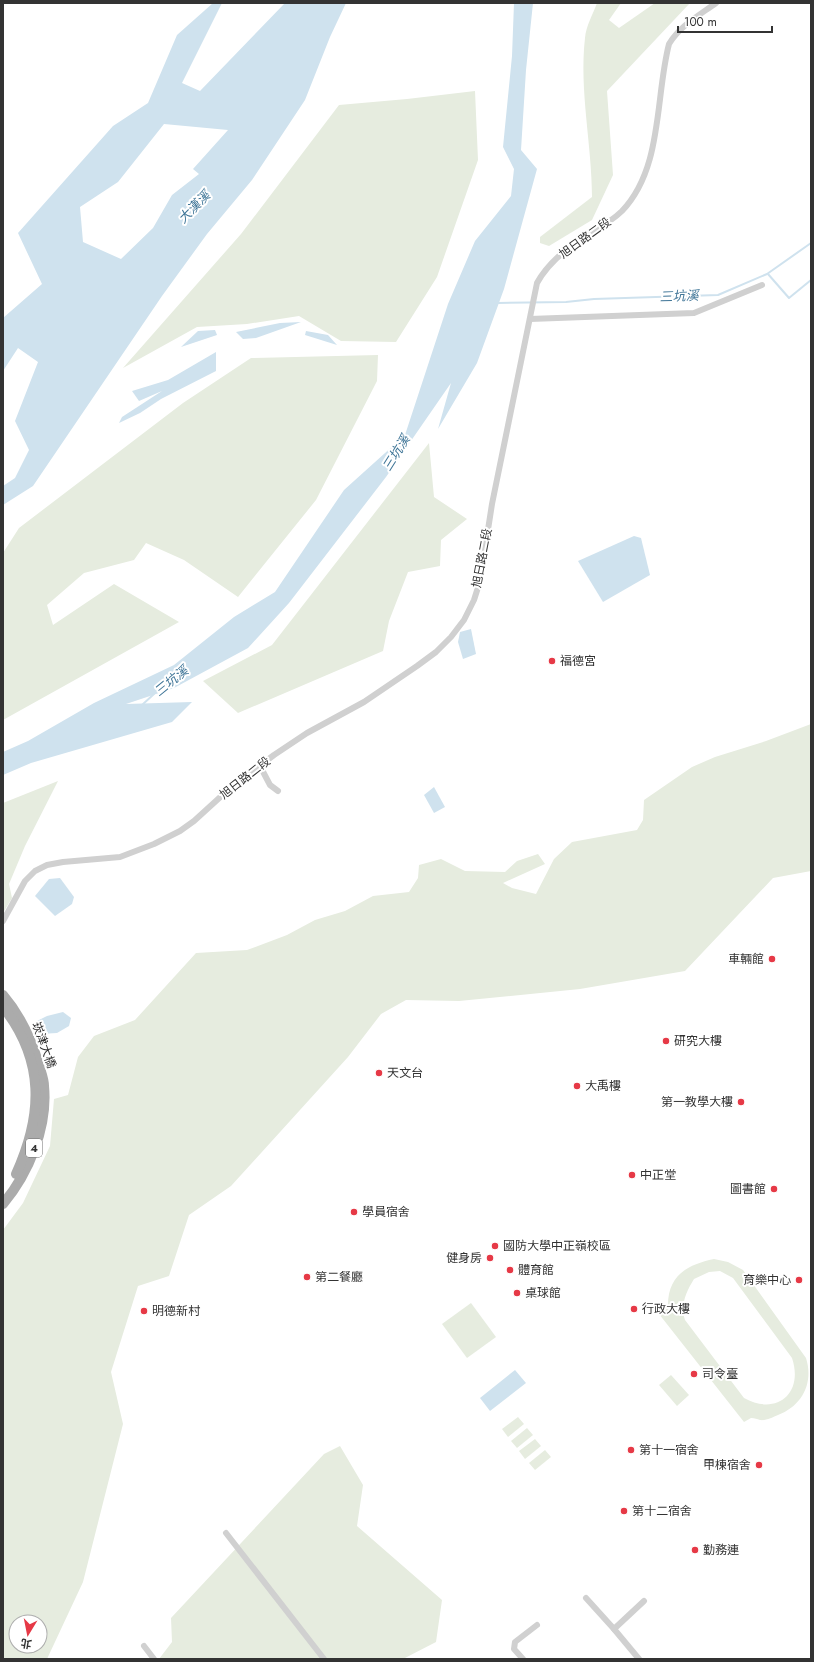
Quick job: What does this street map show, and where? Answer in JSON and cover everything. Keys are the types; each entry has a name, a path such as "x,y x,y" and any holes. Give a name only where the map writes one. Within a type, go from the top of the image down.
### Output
{"main road":[{"name":"崁津大橋","path":"3,995 13,1007 25,1026 33,1045 40,1086"},
{"name":"崁津大橋","path":"3,1007 10,1016 25,1046 40,1086"},
{"name":"4","path":"3,1194 12,1181 30,1141 40,1086"},
{"name":"4","path":"3,1204 22,1176 36,1144 41,1128 40,1086"}],"street":[{"name":"旭日路二段","path":"3,921 25,880 35,871 47,865 63,862 120,857 154,844 194,821 228,790 289,744 351,709 417,666 436,652 451,637 464,620 474,600 480,581 492,504 534,295 543,273 574,244 620,212 639,189 649,163 669,44 675,34 685,25 716,3"},
{"path":"530,317 694,313 762,285"},
{"path":"260,766 270,785 278,791"},
{"path":"226,1533 324,1659"},
{"path":"586,1598 639,1659"},
{"path":"614,1629 644,1601"},
{"path":"523,1659 514,1649 515,1642 537,1625"},
{"path":"144,1646 154,1659"}],"shaded area":[{"path":"597,3 621,3 609,20 619,28 655,3 690,3 607,91 613,175 592,220 549,246 540,243 540,237 592,197 585,97 584,58 587,29"},
{"path":"475,91 478,160 437,277 396,342 341,341 299,316 247,324 197,327 123,368 241,234 339,105"},
{"path":"378,355 377,381 316,500 238,597 184,560 146,543 134,560 84,573 47,605 53,625 114,584 179,622 3,720 3,553 19,528 183,403 251,358"},
{"path":"429,443 434,497 467,519 441,540 440,566 408,572 389,621 383,651 238,713 203,681 272,645"},
{"path":"811,724 811,871 773,878 685,971 580,989 459,1001 406,1000 381,1014 348,1057 231,1186 189,1215 169,1276 138,1286 111,1372 123,1424 83,1582 47,1659 3,1659 3,1230 23,1203 50,1146 54,1099 68,1095 78,1057 94,1036 135,1020 196,953 247,950 287,935 315,920 345,911 373,896 409,892 418,878 419,865 441,859 465,871 505,872 517,861 538,854 545,864 503,883 512,888 536,894 554,859 572,842 637,830 643,820 644,800 692,767 715,757 766,741"},
{"path":"58,781 25,846 9,884 12,898 3,913 3,803"},
{"path":"714,1259 728,1262 743,1270 806,1358 808,1367 807,1385 800,1400 794,1406 774,1417 762,1420 751,1418 744,1422 659,1314 668,1308 668,1297 674,1280 686,1269","holes":["720,1271 733,1278 792,1358 795,1371 791,1391 776,1403 756,1403 744,1398 685,1320 683,1309 685,1299 694,1279 709,1272"]},
{"path":"471,1303 496,1337 467,1358 442,1324"},
{"path":"671,1375 689,1395 677,1406 659,1385"},
{"path":"518,1417 524,1424 508,1437 502,1429"},
{"path":"527,1428 533,1435 517,1448 511,1441"},
{"path":"535,1439 541,1446 525,1459 519,1451"},
{"path":"340,1446 363,1485 357,1526 442,1600 436,1642 403,1659 159,1659 172,1642 171,1618 324,1454"},
{"path":"545,1450 551,1457 535,1470 529,1463"}],"water":[{"name":"大漢溪","path":"213,3 222,3 182,83 200,91 285,3 346,3 330,37 305,100 252,180 207,234 162,296 33,486 3,505 3,486 15,478 29,450 15,421 38,362 18,348 3,371 3,318 42,284 18,233 113,126 148,103 177,35","holes":["164,124 228,130 193,169 199,174 172,195 153,228 121,259 83,242 80,207 118,182"]},
{"path":"514,3 533,3 526,70 521,150 537,169 504,289 477,363 438,429 451,383 386,477 289,603 248,648 174,688 126,704 192,702 172,722 31,763 3,775 3,752 28,741 94,703 174,665 234,617 275,592 344,490 405,435 448,304 475,241 511,196 514,169 503,147 512,56"},
{"path":"301,322 256,338 243,339 236,332 280,323"},
{"path":"215,330 217,335 181,347 198,331"},
{"path":"306,331 328,335 337,345 305,335"},
{"path":"216,352 216,371 161,399 140,413 119,423 122,417 162,391 139,401 132,391 168,380"},
{"path":"634,536 641,538 650,575 603,602 578,561"},
{"path":"471,629 476,654 463,659 458,642 460,632"},
{"path":"434,787 445,807 434,813 424,795"},
{"path":"60,878 74,897 72,904 55,916 35,896 49,879"},
{"path":"63,1012 71,1018 69,1026 57,1033 40,1034 35,1022 47,1016"},
{"path":"515,1370 526,1383 490,1411 480,1398"}],"waterway":[{"name":"三坑溪","path":"498,303 566,302 594,299 718,295 767,274 811,243"},
{"path":"768,274 789,298 811,280"},
{"name":"三坑溪","path":"142,705 154,694"}],"place":[{"name":"福德宮","path":"552,661"},
{"name":"車輛館","path":"772,959"},
{"name":"研究大樓","path":"666,1041"},
{"name":"天文台","path":"379,1073"},
{"name":"大禹樓","path":"577,1086"},
{"name":"第一教學大樓","path":"741,1102"},
{"name":"中正堂","path":"632,1175"},
{"name":"圖書館","path":"774,1189"},
{"name":"學員宿舍","path":"354,1212"},
{"name":"國防大學中正嶺校區","path":"495,1246"},
{"name":"健身房","path":"490,1258"},
{"name":"體育館","path":"510,1270"},
{"name":"第二餐廳","path":"307,1277"},
{"name":"育樂中心","path":"799,1280"},
{"name":"桌球館","path":"517,1293"},
{"name":"行政大樓","path":"634,1309"},
{"name":"明德新村","path":"144,1311"},
{"name":"司令臺","path":"694,1374"},
{"name":"第十一宿舍","path":"631,1450"},
{"name":"甲棟宿舍","path":"759,1465"},
{"name":"第十二宿舍","path":"624,1511"},
{"name":"勤務連","path":"695,1550"}]}
